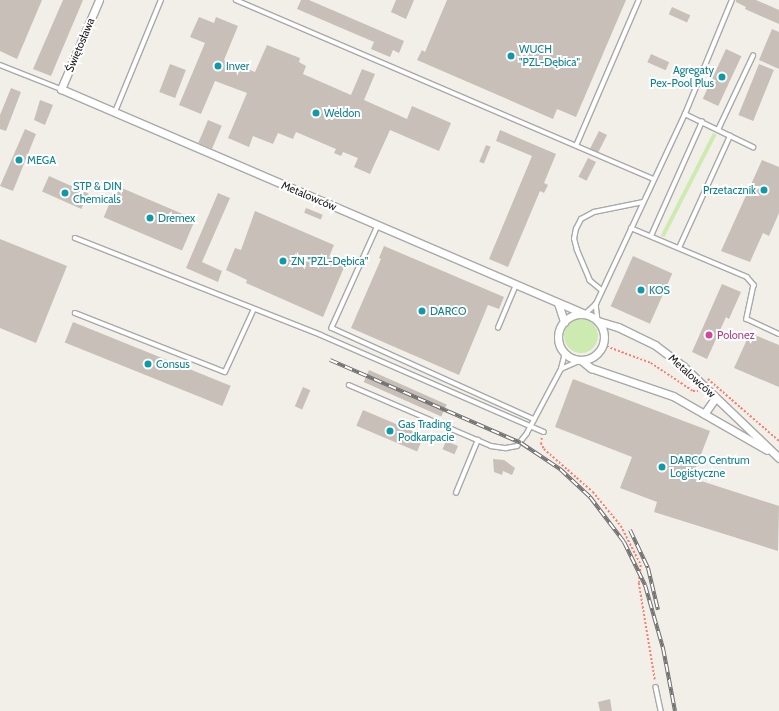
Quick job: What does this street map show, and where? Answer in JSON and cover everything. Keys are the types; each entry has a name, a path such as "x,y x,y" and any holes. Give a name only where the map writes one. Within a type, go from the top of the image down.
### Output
{"street":[{"name":"Świętosława","path":"61,89 99,0"},
{"name":"Metalowców","path":"61,89 586,314 598,321 618,327 656,345 779,458"},
{"path":"558,303 564,322"},
{"path":"565,353 558,337 564,322 571,316 586,314"},
{"path":"581,360 592,357 603,345 604,336 598,321"},
{"name":"Metalowców","path":"565,353 581,360 591,368 673,396 750,443 772,452"},
{"path":"704,414 715,398"}],"lane":[{"path":"114,112 161,0"},
{"path":"236,0 653,179"},
{"path":"576,146 639,0"},
{"path":"586,314 596,304 653,179 686,114 732,0"},
{"path":"718,130 753,56"},
{"path":"0,65 61,89"},
{"path":"686,114 753,147"},
{"path":"651,236 702,122"},
{"path":"679,248 730,136"},
{"path":"602,291 590,281 577,250 574,240 576,229 581,219 594,212 643,202"},
{"path":"378,226 332,328 534,419"},
{"path":"631,228 747,277 754,285 747,319 779,334"},
{"path":"75,238 254,308 531,425 544,432"},
{"path":"498,328 516,285"},
{"path":"596,304 598,321"},
{"path":"75,313 225,372 254,308"},
{"path":"349,385 478,440 501,448 517,446 531,425 560,369 565,353"},
{"path":"560,369 581,360"},
{"path":"456,493 478,440"},
{"path":"656,687 661,711"}],"path":[{"path":"603,345 651,362 693,391 698,391 702,387"},
{"path":"705,381 712,380 779,441"},
{"path":"690,394 696,388"},
{"path":"544,432 541,443 544,449 593,492 621,526 641,565 639,583 656,687"}],"green space":[{"path":"713,133 717,135 664,237 661,235"},
{"path":"581,319 593,324 598,336 593,348 581,353 569,348 564,336 569,324"}],"building":[{"path":"0,0 42,0 17,59 0,51"},
{"path":"63,0 83,0 51,76 33,69"},
{"path":"301,0 309,0 404,41 399,53 393,50 390,57 371,49 374,42 297,9"},
{"path":"396,0 414,0 406,19 391,12"},
{"name":"WUCH \"PZL-Dębica\"","path":"447,0 626,0 576,117 557,109 553,119 417,60 422,50 425,52"},
{"path":"736,0 756,0 779,10 779,24 745,9 746,7 736,2"},
{"path":"672,7 690,15 687,22 669,14"},
{"name":"Weldon","path":"199,17 214,23 216,17 238,26 224,60 255,72 267,45 300,58 299,62 306,66 303,74 351,95 362,69 375,74 364,100 407,119 412,106 451,123 439,151 390,130 370,174 354,167 358,158 343,152 341,156 334,153 336,149 296,132 293,139 278,133 273,144 253,136 249,147 228,138 247,93 215,81 201,114 179,105 205,43 190,37"},
{"path":"772,29 779,32 779,69 759,60"},
{"name":"Agregaty Pex-Pool Plus","path":"726,49 741,56 718,106 703,99"},
{"path":"651,54 669,62 666,70 647,62"},
{"path":"170,64 186,70 175,98 159,92"},
{"name":"Agregaty Pex-Pool Plus","path":"759,64 774,70 753,121 738,115"},
{"path":"11,88 21,92 6,131 0,129 0,115"},
{"path":"40,100 53,105 45,125 34,120"},
{"path":"208,120 222,126 212,149 198,143"},
{"name":"MEGA","path":"25,129 36,134 13,191 0,186"},
{"path":"500,130 556,154 544,183 548,185 544,193 540,191 508,267 489,259 532,156 496,141"},
{"path":"599,131 607,135 598,153 590,149"},
{"path":"486,145 491,147 484,164 479,162"},
{"path":"588,158 596,162 586,181 578,177"},
{"name":"Przetacznik","path":"762,160 779,167 779,213 769,236 763,233 750,262 721,251"},
{"name":"STP & DIN Chemicals","path":"49,176 88,193 81,209 42,192"},
{"name":"Dremex","path":"117,186 195,219 182,251 104,217"},
{"path":"218,193 230,198 202,262 222,271 218,282 186,268"},
{"path":"306,208 323,215 321,219 304,213"},
{"name":"ZN \"PZL-Dębica\"","path":"255,211 334,245 329,257 345,265 323,317 246,283 247,280 226,270 235,248 241,250"},
{"path":"0,239 67,266 36,343 0,328"},
{"name":"DARCO","path":"384,246 504,297 499,309 488,305 459,375 351,328 381,259 379,258"},
{"name":"KOS","path":"633,256 672,273 650,324 611,306"},
{"name":"Polonez","path":"722,284 741,292 729,319 726,317 707,359 692,352"},
{"name":"Consus","path":"73,322 231,386 222,406 65,342"},
{"path":"750,333 779,345 779,387 734,368"},
{"name":"Gas Trading Podkarpacie","path":"369,370 447,405 441,416 364,382"},
{"name":"DARCO Centrum Logistyczne","path":"573,379 710,431 692,478 779,506 778,551 654,512 657,502 620,488 632,457 555,427"},
{"path":"303,387 310,390 302,409 295,406"},
{"name":"Gas Trading Podkarpacie","path":"363,410 424,436 417,451 356,426"},
{"path":"446,441 458,446 454,454 442,449"},
{"path":"493,459 504,460 515,468 512,475 503,471 502,475 494,472"},
{"path":"610,699 612,711 600,711 598,702"}],"railway":[{"path":"330,360 521,443 560,469 590,497 624,542 645,585 663,648 675,711"},
{"path":"630,530 648,568 658,610"}],"place":[{"name":"WUCH \"PZL-Dębica\"","path":"511,56"},
{"name":"Inver","path":"218,66"},
{"name":"Agregaty Pex-Pool Plus","path":"722,77"},
{"name":"Weldon","path":"316,113"},
{"name":"MEGA","path":"19,160"},
{"name":"Przetacznik","path":"764,190"},
{"name":"STP & DIN Chemicals","path":"65,193"},
{"name":"Dremex","path":"150,218"},
{"name":"ZN \"PZL-Dębica\"","path":"283,261"},
{"name":"KOS","path":"641,290"},
{"name":"DARCO","path":"422,311"},
{"name":"Polonez","path":"709,335"},
{"name":"Consus","path":"148,364"},
{"name":"Gas Trading Podkarpacie","path":"390,431"},
{"name":"DARCO Centrum Logistyczne","path":"662,467"}]}
